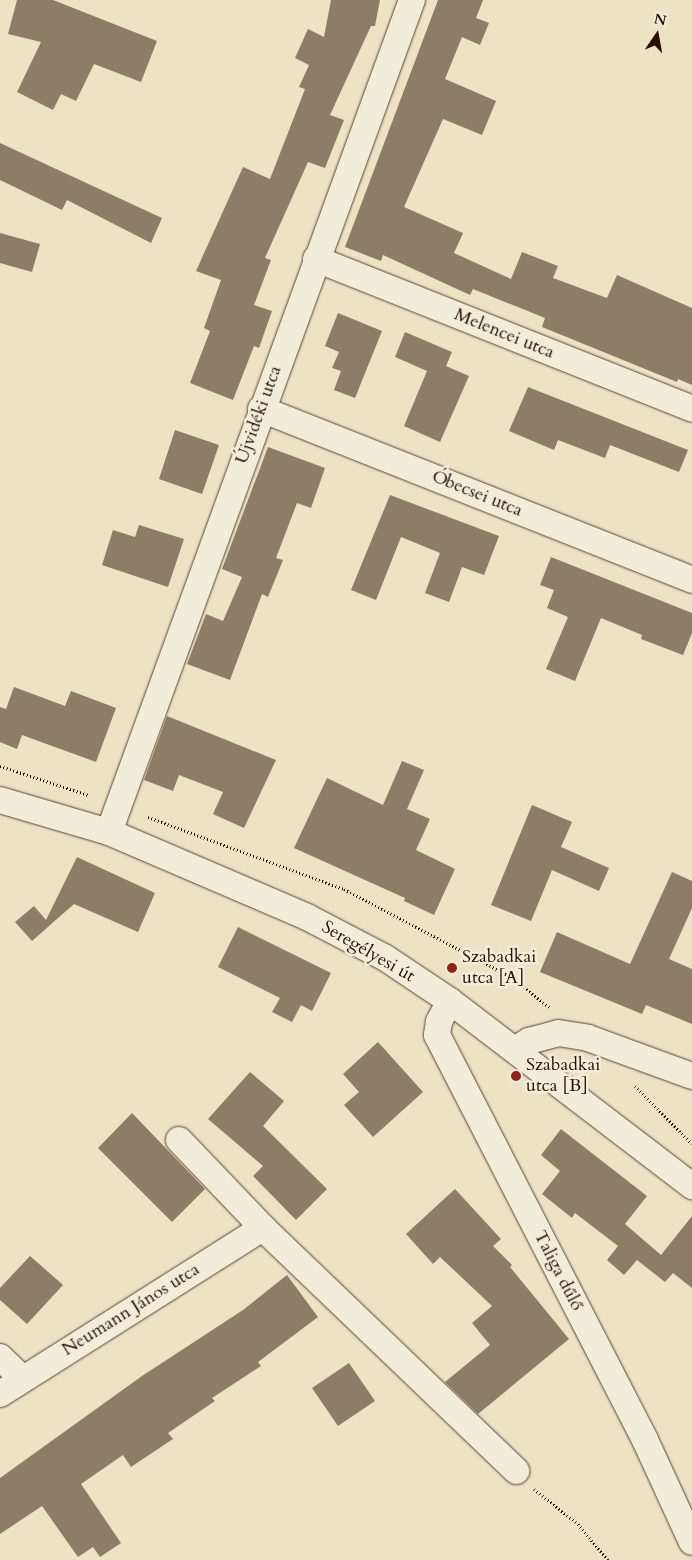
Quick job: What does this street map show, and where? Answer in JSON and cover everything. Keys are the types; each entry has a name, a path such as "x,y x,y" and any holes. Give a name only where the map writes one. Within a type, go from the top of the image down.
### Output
{"street":[{"name":"Újvidéki utca","path":"109,832 261,409 412,0"},
{"name":"Melencei utca","path":"316,259 692,409"},
{"name":"Óbecsei utca","path":"261,409 692,580"},
{"name":"Seregélyesi út","path":"0,800 109,832 307,917 384,957 450,1001 516,1050 692,1186"},
{"name":"Taliga dűlő","path":"450,1001 437,1035 645,1440 692,1542"},
{"path":"516,1050 530,1041 558,1033 588,1038 692,1076"},
{"path":"179,1140 263,1228 516,1471"},
{"name":"Neumann János utca","path":"0,1394 22,1378 263,1228"},
{"path":"0,1357 22,1378"}],"path":[{"path":"516,1471 578,1524 608,1560"}],"building":[{"path":"17,0 53,0 157,41 141,82 94,64 76,101 61,94 53,110 17,92 41,42 8,34"},
{"path":"331,0 380,0 375,26 371,26 330,115 344,120 325,168 308,162 265,258 271,260 254,305 272,311 259,348 254,346 233,400 190,383 210,331 204,328 221,280 196,271 243,167 270,179 305,89 299,87 309,65 295,58 308,29 324,37"},
{"path":"438,0 483,0 476,18 489,23 480,45 462,37 445,79 496,101 482,135 443,119 404,207 463,233 454,253 511,279 522,252 558,266 553,278 607,298 617,275 692,308 692,385 678,379 677,382 542,327 545,318 473,289 470,295 383,255 381,261 345,247"},
{"path":"0,143 162,218 151,243 67,200 62,210 0,180"},
{"path":"0,233 40,244 32,272 0,263"},
{"path":"338,313 382,331 355,398 334,390 341,371 332,368 339,352 325,346"},
{"path":"405,332 452,352 446,366 469,376 440,442 404,426 427,371 395,357"},
{"path":"528,387 688,450 679,472 610,445 605,458 558,440 554,450 509,431"},
{"path":"175,430 219,445 202,494 159,479"},
{"path":"268,447 325,468 311,508 297,503 276,558 283,560 268,597 262,594 230,680 187,664 206,614 223,621 242,577 222,569"},
{"path":"390,495 499,536 484,575 462,567 449,602 425,593 440,553 401,537 376,600 351,590"},
{"path":"139,525 184,539 168,587 102,565 113,530 135,537"},
{"path":"551,557 692,613 692,633 683,655 641,639 642,635 601,618 575,681 546,669 568,617 547,608 554,590 540,585"},
{"path":"14,687 65,706 71,691 116,708 96,762 22,735 17,749 0,742 0,707 6,709"},
{"path":"167,716 276,760 244,828 213,814 223,792 179,775 173,791 144,780"},
{"path":"402,761 424,770 407,809 430,819 416,850 455,869 434,915 404,901 405,898 294,848 327,778 383,805"},
{"path":"532,805 572,822 561,847 609,868 599,891 552,870 531,921 491,905"},
{"path":"77,857 155,893 138,932 74,904 32,941 15,922 34,906 46,920"},
{"path":"672,872 692,881 692,908 669,959 692,969 692,1024 646,1005 642,1014 540,972 557,932 630,964"},
{"path":"238,927 331,973 312,1011 301,1005 292,1022 272,1012 280,998 218,967"},
{"path":"378,1042 423,1092 373,1137 344,1105 359,1092 343,1074"},
{"path":"250,1072 284,1101 263,1126 327,1189 296,1220 253,1176 263,1166 208,1119"},
{"path":"132,1113 205,1189 172,1222 98,1148"},
{"path":"561,1129 647,1196 625,1224 661,1255 692,1216 692,1288 673,1273 665,1282 637,1260 624,1275 607,1260 618,1246 575,1213 572,1218 542,1194 560,1171 541,1155"},
{"path":"455,1189 501,1239 493,1246 512,1265 510,1267 569,1339 478,1414 445,1382 490,1345 472,1323 492,1306 440,1257 433,1264 406,1234"},
{"path":"30,1256 63,1285 27,1324 0,1300 0,1288"},
{"path":"287,1275 318,1317 258,1362 261,1366 212,1398 215,1401 168,1433 173,1439 131,1467 123,1455 81,1484 121,1543 100,1557 93,1547 78,1557 42,1506 0,1534 0,1478 142,1376 243,1310"},
{"path":"349,1363 375,1401 338,1426 312,1388"}],"place":[{"name":"Szabadkai utca [A]","path":"452,968"},
{"name":"Szabadkai utca [B]","path":"516,1076"}]}
